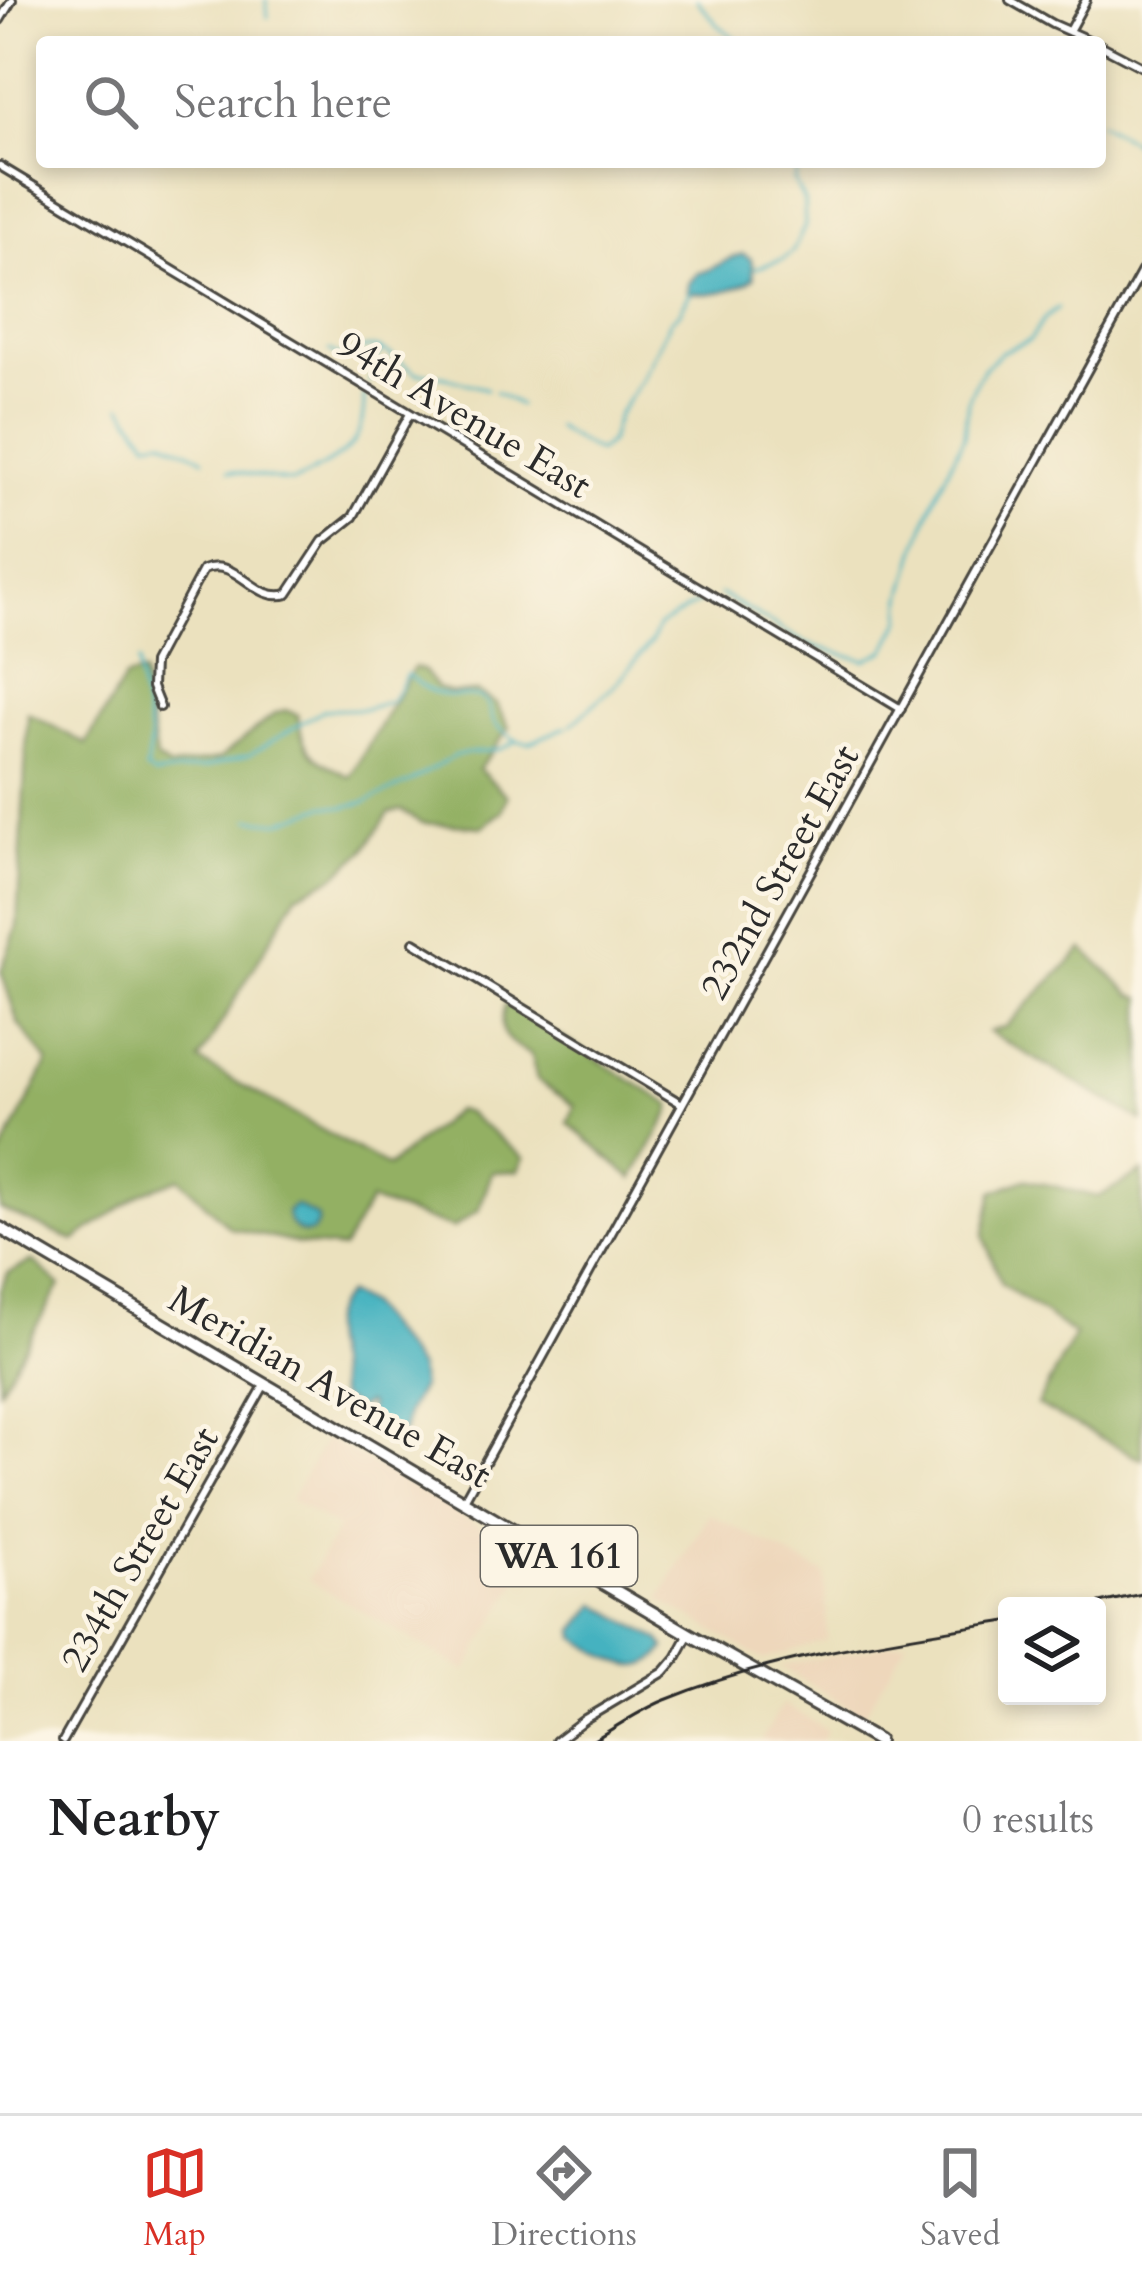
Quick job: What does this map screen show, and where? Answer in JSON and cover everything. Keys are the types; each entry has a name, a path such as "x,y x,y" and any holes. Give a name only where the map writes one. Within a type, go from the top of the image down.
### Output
{"main road":[{"name":"Meridian Avenue East","path":"0,1228 878,1741"}],"street":[{"path":"0,20 12,0"},
{"path":"1010,0 1080,36"},
{"path":"1069,31 1087,0"},
{"path":"1106,49 1142,67"},
{"name":"94th Avenue East","path":"0,166 901,709"},
{"name":"232nd Street East","path":"464,1500 1142,271"},
{"path":"160,707 152,687 153,663 195,581 209,567 226,568 271,596 285,596 323,541 353,517 410,414"},
{"path":"414,942 682,1104"},
{"name":"234th Street East","path":"62,1741 265,1384"},
{"path":"556,1741 664,1672 689,1634"}],"shaded area":[{"path":"326,1438 532,1556 466,1671 308,1580 338,1528 290,1500"},
{"path":"709,1514 825,1574 827,1640 764,1660 659,1599"},
{"path":"907,1641 863,1716 780,1666"},
{"path":"783,1704 827,1730 821,1741 761,1741"}],"green space":[{"path":"414,667 424,671 437,688 477,692 496,704 509,728 479,769 507,796 502,811 482,827 422,823 401,810 389,813 364,851 332,878 297,894 199,1061 388,1167 456,1110 467,1113 524,1158 518,1171 492,1172 479,1210 453,1228 370,1201 343,1249 230,1228 180,1178 143,1192 74,1241 0,1209 0,1157 48,1062 18,1023 1,971 17,926 28,713 86,744 125,678 143,674 156,759 169,768 219,759 285,710 298,715 307,748 350,777"},
{"path":"1083,949 1133,995 1142,997 1142,1121 989,1032 1005,1027"},
{"path":"505,1005 671,1105 633,1179 568,1123 575,1106 537,1080 531,1056 505,1036"},
{"path":"1142,1172 1142,1459 1037,1405 1075,1335 1001,1284 984,1236 993,1192 1025,1179 1098,1197"},
{"path":"33,1261 60,1285 0,1389 0,1289 8,1273"}],"water":[{"path":"743,254 751,259 754,278 722,291 688,292 688,284 698,273"},
{"path":"295,1205 317,1217 312,1232 302,1233 292,1225 287,1212"},
{"path":"347,1294 367,1305 418,1368 421,1387 403,1432 393,1432 366,1416 367,1403 358,1409 338,1396 329,1329 337,1305"},
{"path":"597,1604 666,1648 656,1659 634,1666 611,1659 576,1638 575,1630"}],"waterway":[{"path":"266,0 268,17"},
{"path":"697,0 732,36"},
{"path":"1106,126 1142,147"},
{"path":"756,268 784,259 805,226 804,201 794,181 798,168"},
{"path":"556,427 598,452 610,442 617,416 691,291"},
{"path":"720,594 807,644 865,660 886,650 902,619 903,597 935,497 964,436 968,401 976,382 1001,352 1030,340 1058,308"},
{"path":"329,350 348,356 376,348 417,373 487,389"},
{"path":"369,383 380,351"},
{"path":"229,471 292,482 331,462 360,430 364,392"},
{"path":"495,392 519,405"},
{"path":"122,405 148,441 164,439 204,459"},
{"path":"571,725 615,685 652,641 658,626 705,599"},
{"path":"138,662 150,740 146,770 154,775 249,755 323,710 365,709 392,701 407,674 438,694 480,698 496,725 517,741"},
{"path":"250,819 280,822 325,806 366,802 456,755 501,749 517,741 529,743 566,727"}],"railway":[{"path":"1106,1602 1142,1594"},
{"path":"592,1741 656,1704 748,1672 833,1651 998,1622"}]}
